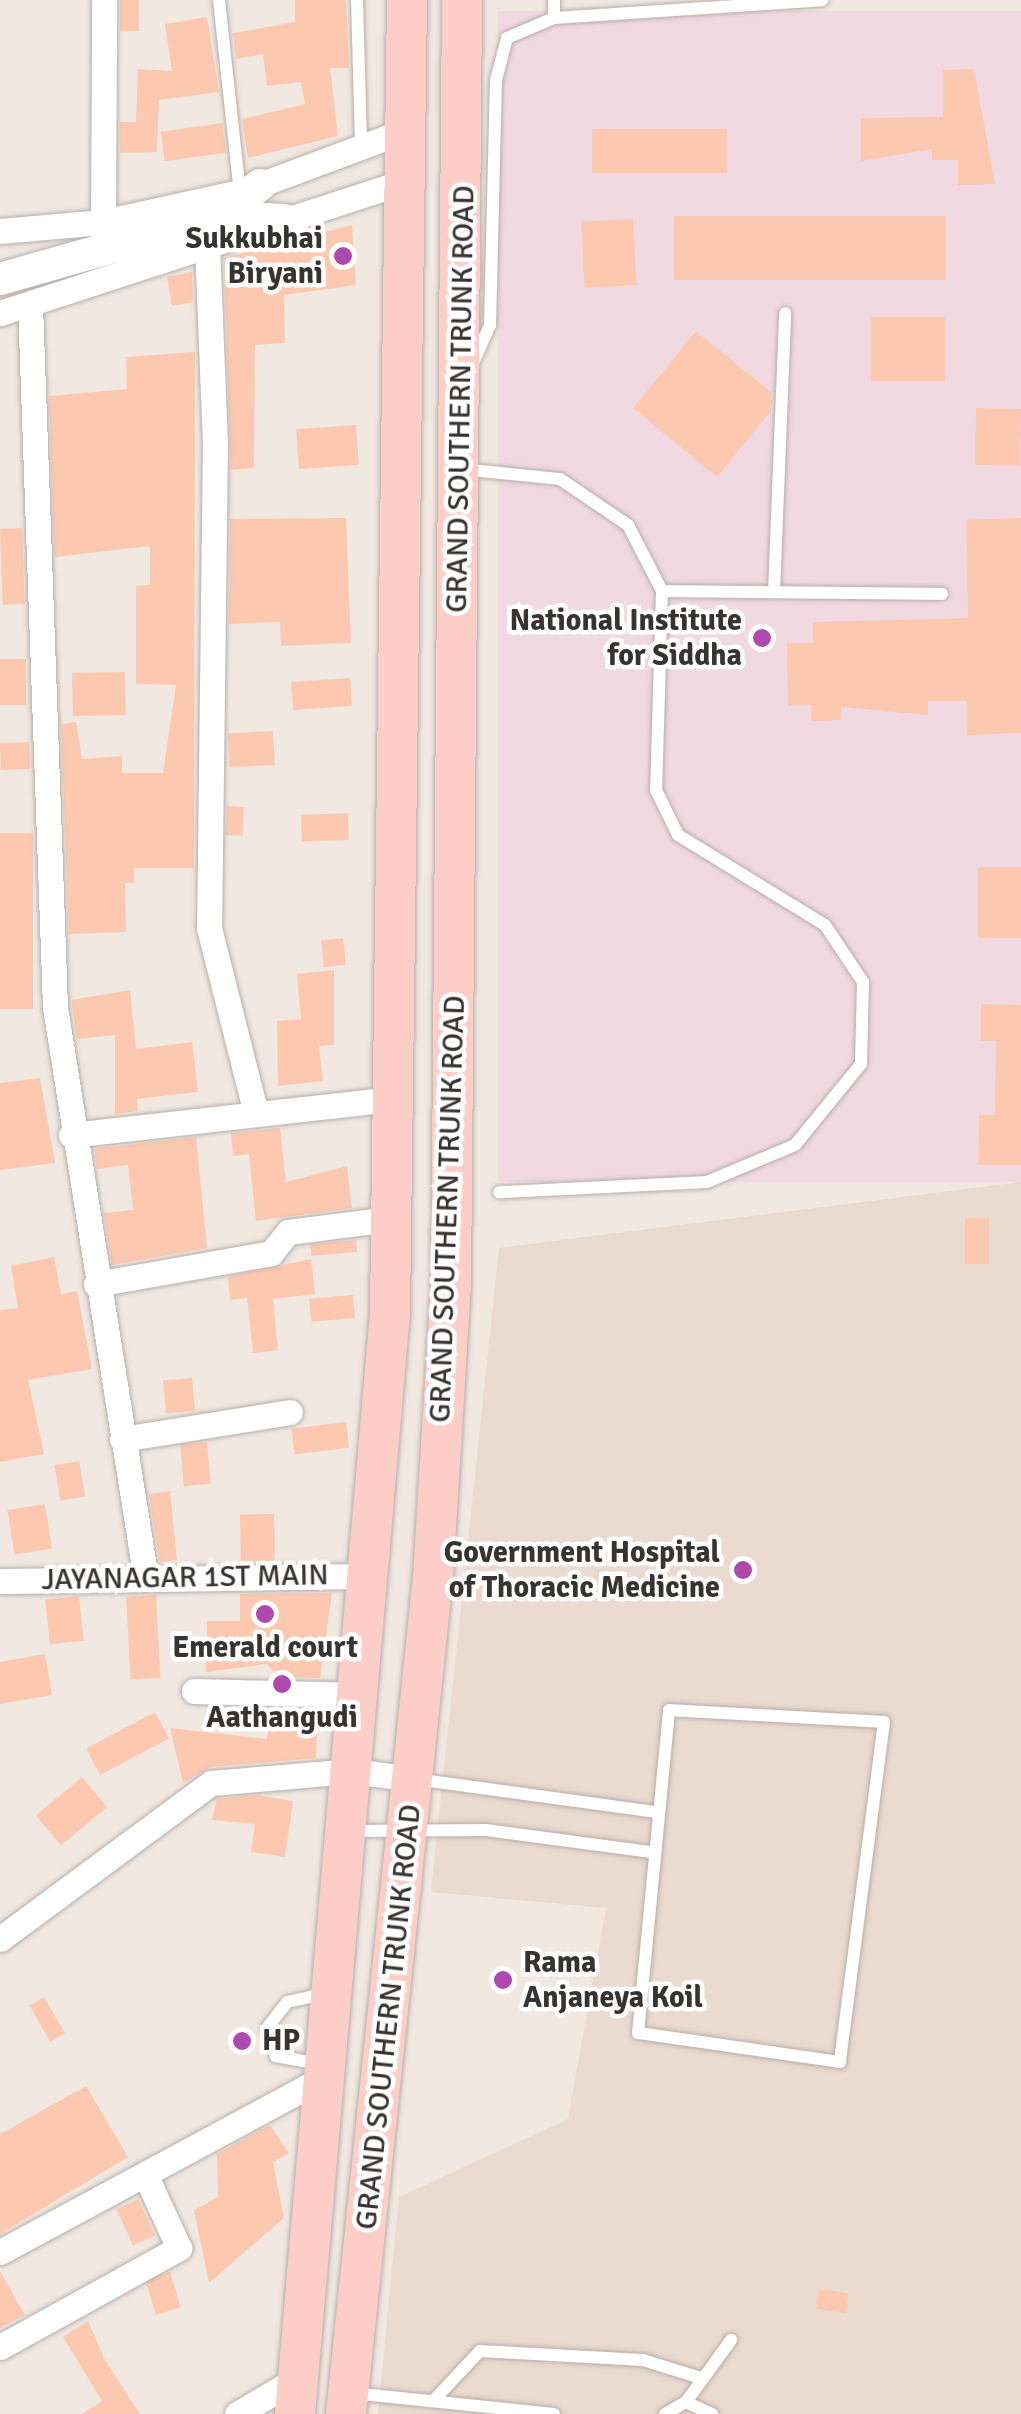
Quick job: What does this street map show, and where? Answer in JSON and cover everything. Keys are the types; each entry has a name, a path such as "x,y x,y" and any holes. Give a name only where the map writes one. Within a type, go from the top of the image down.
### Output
{"main road":[{"name":"GRAND SOUTHERN TRUNK ROAD","path":"297,2396 371,1576 390,1219 406,0"},
{"name":"GRAND SOUTHERN TRUNK ROAD","path":"348,2403 414,1779 450,1286 462,0"}],"street":[{"path":"103,222 104,0"},
{"path":"0,231 103,222 250,188 404,132"},
{"path":"0,279 213,231 284,220 404,182"},
{"path":"0,313 30,305 213,231 250,188"},
{"path":"213,231 215,443 209,928 256,1114"},
{"path":"30,305 42,795 71,1134 145,1573"},
{"path":"71,1134 392,1099"},
{"path":"96,1284 271,1254 288,1232 390,1219"},
{"path":"122,1439 290,1412"},
{"name":"JAYANAGAR 1ST MAIN","path":"0,1581 145,1573 371,1576"},
{"path":"194,1691 360,1695"},
{"path":"0,1939 211,1783 352,1771 414,1779"},
{"path":"0,2252 326,2070"},
{"path":"0,2347 179,2248 145,2174"},
{"path":"237,2414 297,2396"}],"lane":[{"path":"219,0 250,188"},
{"path":"357,0 361,147"},
{"path":"554,0 554,18"},
{"path":"460,393 490,325 496,80 506,38 554,18 822,0"},
{"path":"774,592 785,313"},
{"path":"459,469 560,479 628,525 662,591 656,790 678,835 825,925 862,982 860,1064 795,1144 707,1182 499,1192"},
{"path":"662,591 942,594"},
{"path":"669,1710 884,1722 840,2062 638,2033 655,1812 669,1710"},
{"path":"414,1779 655,1812"},
{"path":"347,1831 486,1830 650,1852"},
{"path":"326,2070 276,2056 267,2028 287,2002 333,1992"},
{"path":"665,2414 686,2402 698,2377 731,2340"},
{"path":"434,2400 480,2351 644,2360 698,2377"},
{"path":"348,2403 434,2400 554,2414"},
{"path":"686,2402 712,2414"}],"shaded area":[{"name":"National Institute for Siddha","path":"498,11 1021,11 1021,1182 498,1182"},
{"name":"Government Hospital of Thoracic Medicine","path":"1021,1182 1021,2414 378,2414 399,2197 568,2119 606,1908 431,1892 499,1248"}],"building":[{"path":"120,0 139,0 139,31 120,31"},
{"path":"295,0 346,0 349,68 330,68 338,136 248,158 242,119 305,104 301,82 267,86 263,54 236,59 233,33 295,22"},
{"path":"207,17 219,92 159,100 157,152 120,153 120,122 136,122 138,69 172,71 165,24"},
{"path":"974,69 995,184 958,185 958,160 932,160 932,149 861,161 861,118 943,117 943,70"},
{"path":"222,123 226,153 165,161 161,132"},
{"path":"592,129 727,129 727,173 592,173"},
{"path":"674,216 946,216 946,280 674,280"},
{"path":"633,219 636,285 585,288 581,222"},
{"path":"352,225 356,285 284,295 285,343 255,345 254,468 231,470 224,258"},
{"path":"192,272 193,302 172,306 167,277"},
{"path":"871,317 945,317 945,381 871,381"},
{"path":"696,331 772,393 771,411 717,477 633,408"},
{"path":"195,352 194,868 134,868 134,883 125,883 126,932 69,934 61,724 76,722 82,759 122,756 122,773 163,773 176,685 136,684 136,586 150,585 150,546 55,557 49,396 127,389 126,357"},
{"path":"976,408 1021,409 1020,466 975,465"},
{"path":"356,425 359,465 299,469 296,429"},
{"path":"346,518 351,643 281,646 280,622 229,624 230,519"},
{"path":"1021,518 1021,733 967,735 967,701 928,701 928,715 841,707 841,720 811,721 811,705 788,706 787,643 813,643 813,622 968,618 966,520"},
{"path":"22,528 25,604 3,605 0,529"},
{"path":"0,659 26,659 26,705 0,705"},
{"path":"125,672 126,715 73,716 72,673"},
{"path":"350,678 352,706 293,710 291,682"},
{"path":"273,731 275,765 230,767 228,733"},
{"path":"29,742 30,769 1,770 0,743"},
{"path":"227,806 244,807 242,836 225,835"},
{"path":"348,813 349,840 302,842 301,815"},
{"path":"0,833 33,833 33,1009 0,1009"},
{"path":"978,867 1021,867 1021,938 978,938"},
{"path":"343,938 346,965 324,967 321,940"},
{"path":"334,970 334,1045 319,1046 323,1081 278,1086 277,1021 301,1019 297,974"},
{"path":"130,990 136,1049 192,1042 198,1092 137,1099 138,1111 115,1114 115,1035 77,1039 71,1000"},
{"path":"981,1004 1021,1005 1021,1165 978,1165 979,1115 995,1115 996,1041 981,1041"},
{"path":"40,1078 55,1163 0,1170 0,1083"},
{"path":"280,1128 286,1182 347,1166 352,1208 256,1221 249,1154 233,1156 231,1133"},
{"path":"196,1137 207,1248 112,1265 104,1213 133,1210 128,1165 97,1169 94,1149"},
{"path":"965,1218 989,1218 989,1264 965,1264"},
{"path":"356,1240 357,1252 311,1256 310,1244"},
{"path":"54,1257 61,1294 77,1291 92,1369 28,1380 44,1454 0,1462 0,1310 18,1308 11,1266"},
{"path":"311,1259 315,1294 273,1299 278,1350 253,1353 247,1298 230,1300 228,1277"},
{"path":"353,1295 355,1318 311,1322 309,1299"},
{"path":"192,1378 195,1411 166,1413 163,1381"},
{"path":"346,1422 349,1448 295,1455 291,1429"},
{"path":"207,1442 211,1484 184,1486 180,1444"},
{"path":"79,1461 85,1496 61,1501 54,1465"},
{"path":"170,1491 177,1560 160,1562 149,1494"},
{"path":"45,1504 52,1548 15,1554 7,1510"},
{"path":"274,1514 275,1561 241,1562 240,1515"},
{"path":"332,1593 320,1678 279,1677 267,1664 206,1672 207,1621 240,1621 240,1594"},
{"path":"156,1595 160,1678 130,1679 126,1597"},
{"path":"79,1596 84,1641 50,1644 45,1600"},
{"path":"45,1654 52,1695 0,1704 0,1662"},
{"path":"273,1709 318,1710 316,1758 210,1767 183,1783 170,1728 267,1739"},
{"path":"155,1712 169,1738 100,1775 86,1749"},
{"path":"82,1777 107,1807 61,1845 36,1816"},
{"path":"257,1795 293,1801 285,1857 251,1852 255,1824 212,1820 217,1799"},
{"path":"44,1997 65,2033 50,2042 29,2006"},
{"path":"86,2086 128,2157 0,2234 0,2134"},
{"path":"270,2125 289,2153 273,2162 284,2218 209,2283 194,2210 218,2197 217,2154"},
{"path":"138,2199 155,2235 133,2245 116,2209"},
{"path":"0,2271 25,2315 0,2328"},
{"path":"170,2272 181,2307 156,2315 145,2280"},
{"path":"819,2289 849,2293 846,2313 816,2309"},
{"path":"88,2321 105,2360 140,2414 82,2414 102,2401 63,2337"}],"place":[{"name":"Sukkubhai Biryani","path":"343,256"},
{"name":"National Institute for Siddha","path":"762,638"},
{"name":"Government Hospital of Thoracic Medicine","path":"743,1570"},
{"name":"Emerald court","path":"265,1614"},
{"name":"Aathangudi","path":"282,1684"},
{"name":"Rama Anjaneya Koil","path":"503,1980"},
{"name":"HP","path":"242,2041"}]}
